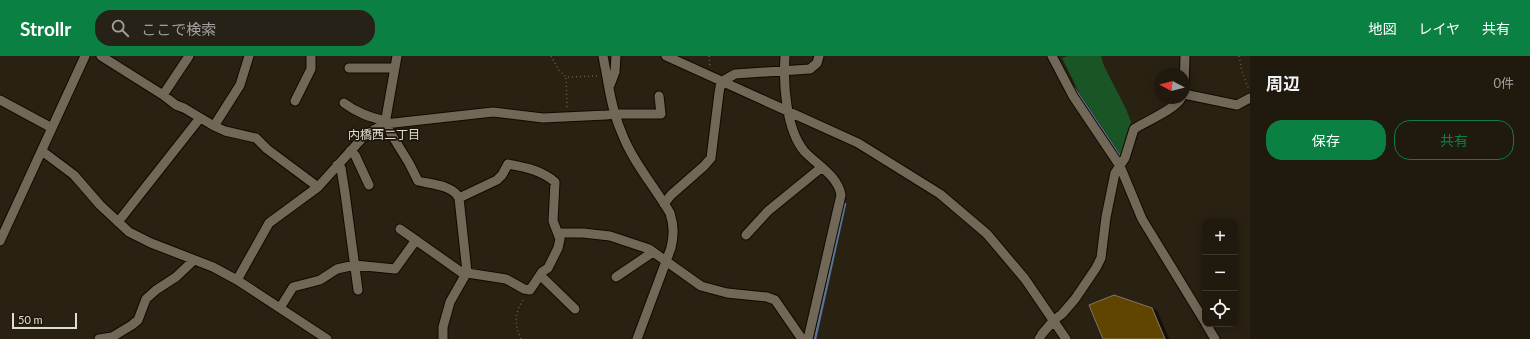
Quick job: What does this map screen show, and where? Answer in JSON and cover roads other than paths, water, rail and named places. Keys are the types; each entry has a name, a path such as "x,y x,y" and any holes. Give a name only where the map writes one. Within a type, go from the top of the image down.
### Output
{"street":[{"path":"0,241 85,56"},
{"path":"101,56 163,95 176,105 184,108 214,126 225,131 256,138 267,149 318,187"},
{"path":"163,95 189,56"},
{"path":"214,126 240,85 249,56"},
{"path":"295,101 311,69 311,56"},
{"path":"398,56 385,122 418,181 448,188 456,192 459,198 467,272 450,302 443,327 443,339"},
{"path":"604,56 615,114 620,131 632,155 670,213 674,224 674,238 637,339"},
{"path":"610,86 615,72 616,56"},
{"path":"666,56 858,143 940,194 988,234 1025,279 1066,339"},
{"path":"785,56 784,72 788,110 796,138 804,151 834,179 840,188 841,195 808,339"},
{"path":"664,204 671,195 704,166 710,158 718,93 721,82 735,74 784,72 810,69 817,63 819,56"},
{"path":"1052,56 1073,96 1120,166 1142,219 1202,316"},
{"path":"1185,56 1185,68"},
{"path":"350,68 395,68"},
{"path":"1190,95 1237,105 1250,98"},
{"path":"344,104 356,112 385,122 493,112 543,118 615,114 660,114 659,96"},
{"path":"0,100 52,128"},
{"path":"1039,339 1054,320 1062,314 1075,299 1101,258 1106,217 1116,173 1125,158 1134,129 1177,104"},
{"path":"118,222 200,118"},
{"path":"237,280 269,223 318,187 366,134 385,122"},
{"path":"42,151 74,176 100,205 129,232 151,243 213,267 237,280 328,339"},
{"path":"350,151 354,155 369,185"},
{"path":"400,228 461,272 506,279 524,289 530,290 540,275 548,268 558,248 560,239 559,233 555,228 553,221 555,182 550,177 533,170 508,164 502,175 497,180 459,198"},
{"path":"337,165 341,168 358,290"},
{"path":"746,235 768,211 822,168"},
{"path":"559,233 583,233 610,236 654,252 701,286 727,293 767,297 775,300 802,339"},
{"path":"280,308 293,288 320,280 337,269 355,265 396,269 416,240"},
{"path":"616,277 654,252"},
{"path":"99,339 112,337 132,325 138,320 146,299 156,290 176,277 194,260"},
{"path":"540,275 575,309"},
{"path":"1208,327 1215,339"}],"waterway":[{"path":"1074,88 1119,155"},
{"path":"815,339 845,204"}],"district":[{"name":"内橋西二丁目","path":"384,134"}]}
